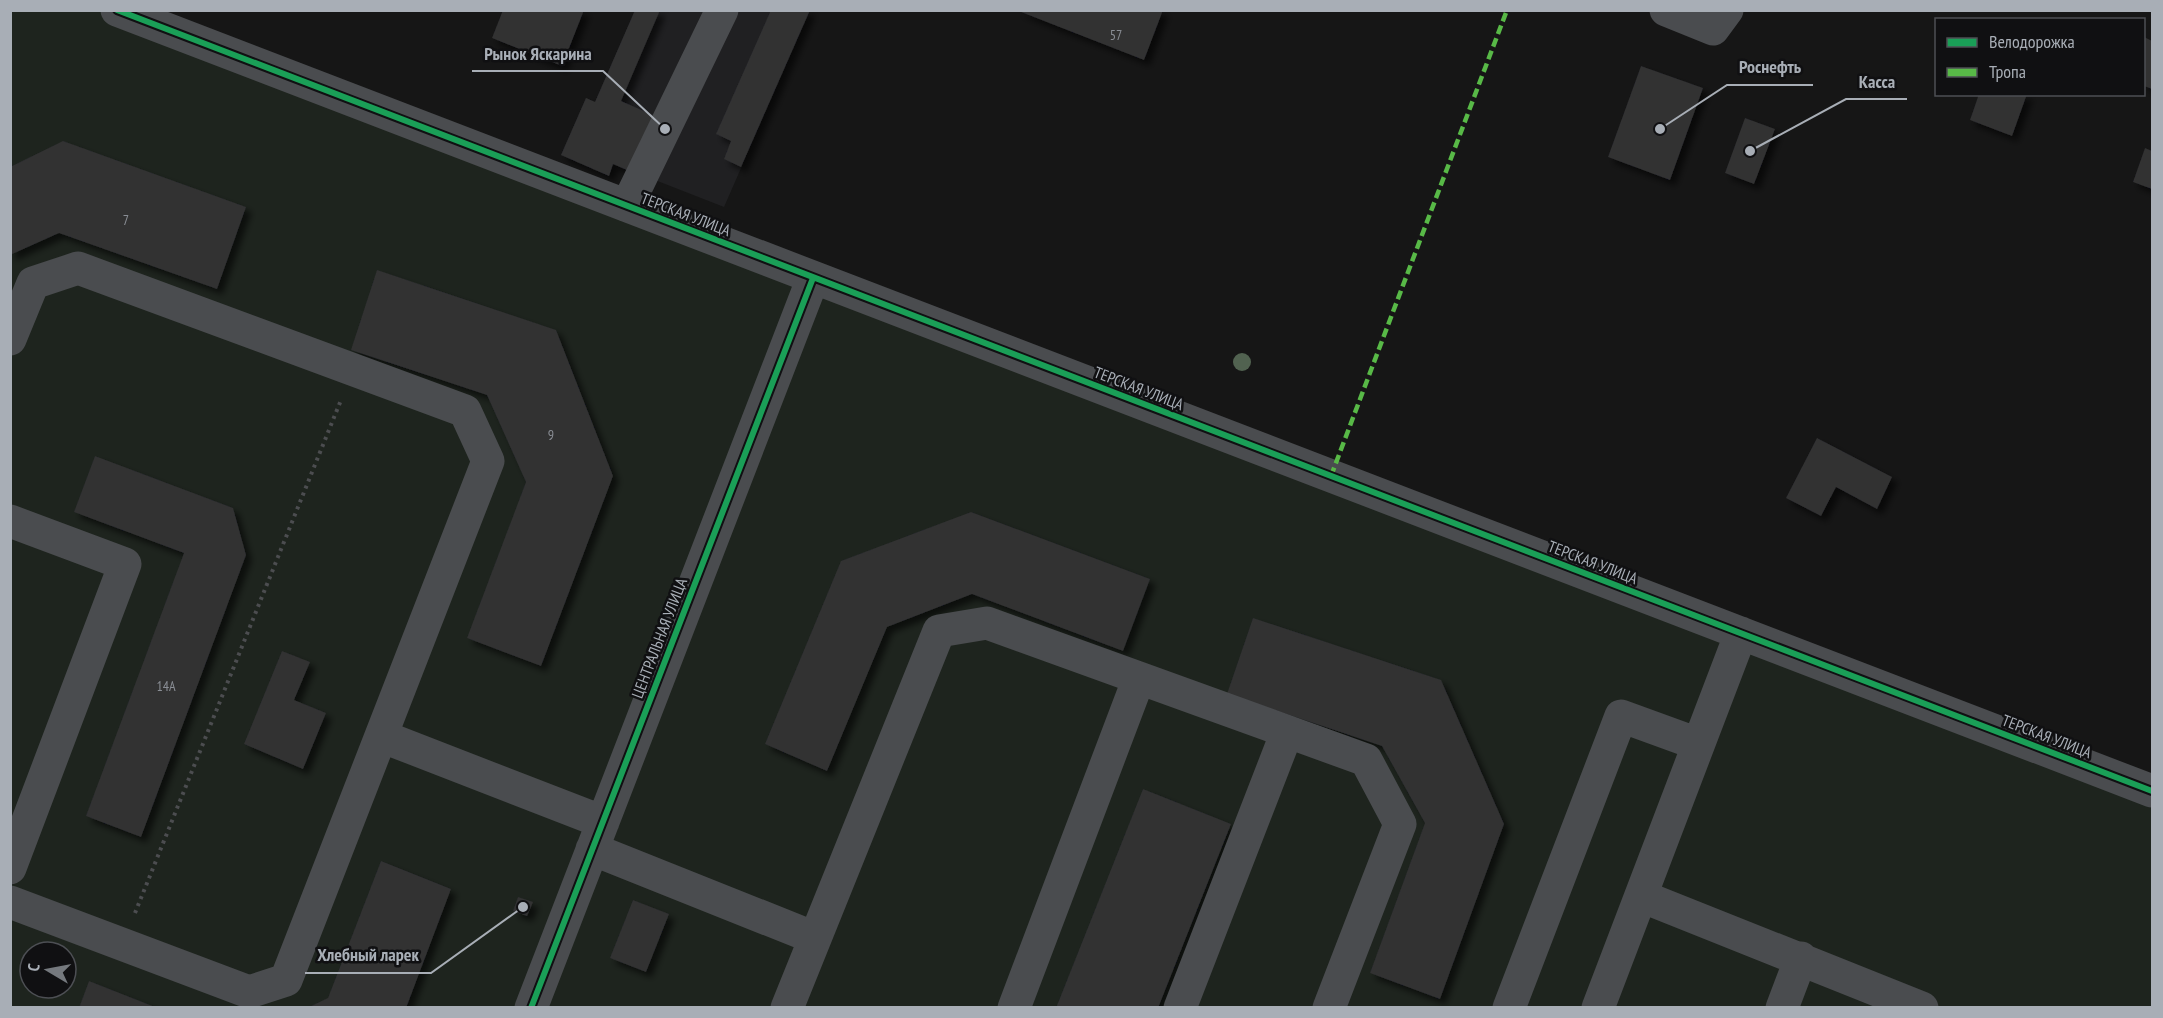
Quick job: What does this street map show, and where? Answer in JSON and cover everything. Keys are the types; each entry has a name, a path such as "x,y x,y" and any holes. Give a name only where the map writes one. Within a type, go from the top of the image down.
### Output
{"street":[{"name":"ТЕРСКАЯ УЛИЦА","path":"117,10 2152,791"},
{"path":"627,206 722,10"},
{"path":"1666,10 1713,29 1727,10"},
{"path":"10,339 33,283 78,267 465,411 488,460 286,980 249,992 10,902"},
{"name":"ЦЕНТРАЛЬНАЯ УЛИЦА","path":"531,1008 813,278"},
{"path":"10,521 124,564 10,868"},
{"path":"787,1008 939,631 987,623 1366,760 1400,824 1329,1008"},
{"path":"1598,1008 1741,633"},
{"path":"1014,1008 1139,678"},
{"path":"1509,1008 1621,716 1698,744"},
{"path":"1180,1008 1287,732"},
{"path":"381,736 815,938"},
{"path":"1641,896 1922,1008"},
{"path":"1782,1008 1801,958"}],"path":[{"path":"123,945 353,370"}],"shaded area":[{"path":"10,11 117,11 2152,791 2152,1007 11,1007"},
{"path":"635,11 810,11 724,207 614,164 609,176 561,155 586,98 595,102"}],"building":[{"path":"503,10 584,10 562,66 492,38"},
{"path":"635,10 660,10 621,101 653,115 629,171 613,164 609,176 561,155 586,98 595,102"},
{"path":"771,10 810,10 741,167 724,159 731,141 716,134"},
{"path":"1016,10 1163,10 1144,60"},
{"path":"2145,38 2152,41 2152,89 2145,86"},
{"path":"1641,66 1703,88 1670,180 1608,157"},
{"path":"1978,96 2026,96 2012,136 1970,120"},
{"path":"1745,118 1775,129 1754,184 1725,173"},
{"path":"63,141 246,207 217,289 59,233 10,255 10,167"},
{"path":"2145,148 2152,151 2152,189 2133,182"},
{"path":"377,270 556,330 613,476 541,666 467,638 526,482 487,395 351,350"},
{"path":"1817,438 1892,477 1877,509 1836,487 1821,516 1786,498"},
{"path":"95,456 233,508 246,555 141,837 86,816 184,553 74,512"},
{"path":"971,512 1150,579 1123,651 972,594 887,627 827,771 765,744 841,561"},
{"path":"1253,618 1441,680 1504,824 1440,999 1370,973 1425,823 1382,746 1227,694"},
{"path":"282,651 310,662 294,700 326,713 303,769 244,744"},
{"path":"1143,789 1231,824 1158,1008 1056,1008"},
{"path":"381,861 451,889 406,1008 307,1008 328,998"},
{"path":"518,897 533,902 527,916 513,911"},
{"path":"633,900 669,914 646,972 610,958"},
{"path":"89,981 155,1007 155,1008 79,1008"}],"marked path":[{"path":"1331,476 1507,10"}],"cycle path":[{"path":"117,10 2152,791"},
{"path":"531,1008 813,278"}],"place":[{"name":"Рынок Яскарина","path":"665,129"},
{"name":"Роснефть","path":"1660,129"},
{"name":"Касса","path":"1750,151"},
{"name":"Хлебный ларек","path":"523,907"}]}
